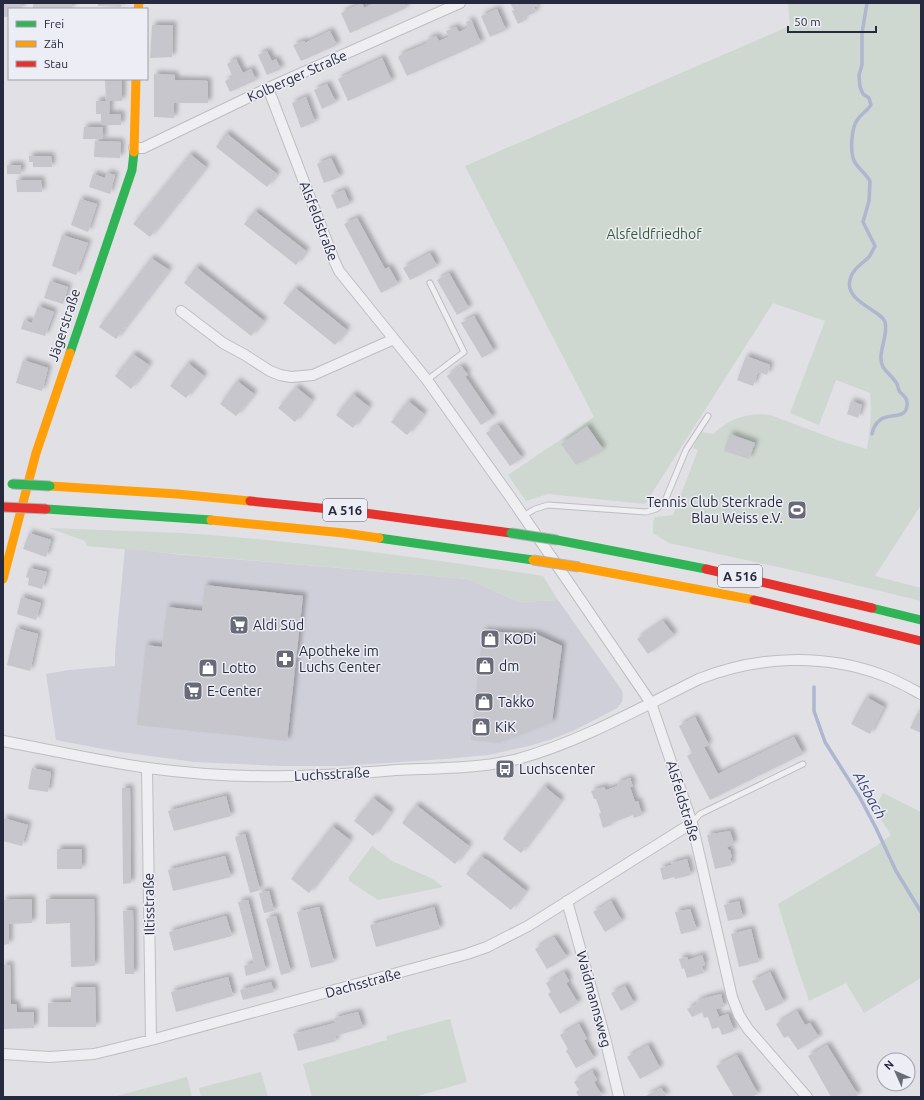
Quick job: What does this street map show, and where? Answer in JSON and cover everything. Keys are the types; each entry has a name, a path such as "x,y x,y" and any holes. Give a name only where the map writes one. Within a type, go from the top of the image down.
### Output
{"main road":[{"name":"Jägerstraße","path":"3,579 36,452 132,170 136,80"},
{"name":"A 516","path":"7,484 177,494 350,511 512,533 557,540 717,571 921,620"},
{"name":"A 516","path":"3,507 182,518 344,533 533,560 741,597 921,641"}],"street":[{"name":"Kolberger Straße","path":"134,148 144,148 268,88 460,3"},
{"name":"Alsfeldstraße","path":"268,88 334,260 343,276 427,380 523,516 651,703 692,823 732,997 748,1028 807,1097"},
{"path":"181,311 223,343 270,371 291,377 313,375 394,339"},
{"name":"Luchsstraße","path":"3,740 147,768 221,774 289,776 425,769 503,762 550,749 582,737 699,678 718,671 762,661 821,661 866,670 898,682 921,694"},
{"name":"Iltisstraße","path":"147,768 151,1040"},
{"name":"Dachsstraße","path":"3,1054 49,1057 94,1054 151,1040 488,947 513,934 692,823"},
{"name":"Waidmannsweg","path":"567,901 605,1038 619,1097"}],"lane":[{"path":"427,380 464,352 430,283"},
{"path":"523,516 535,509 548,505 646,512 656,509 664,503 686,450 708,416"},
{"path":"692,823 700,814 803,764"}],"shaded area":[{"path":"125,548 173,554 468,579 519,602 558,600 621,689 623,694 622,702 617,708 602,716 575,730 552,739 529,746 488,755 445,759 340,766 281,766 194,762 114,751 56,740 46,674 69,670 115,666"}],"green space":[{"name":"Alsfeldfriedhof","path":"788,3 921,3 921,505 875,576 921,588 921,601 827,578 669,543 653,533 653,522 655,517 673,515 698,450 693,448 700,433 702,432 713,434 726,424 739,418 762,414 770,415 840,441 867,449 871,407 870,393 836,380 819,425 790,413 825,321 773,303 645,504 548,494 526,501 508,475 594,417 465,166 790,26"},
{"path":"49,528 227,536 318,545 453,563 543,576 558,600 519,602 468,579 87,546 85,541"},
{"path":"883,793 921,812 921,978 864,1013 846,983 809,1001 778,904 876,846 891,835 874,809"},
{"path":"372,846 392,861 431,878 443,887 378,900 349,881 349,877"},
{"path":"450,1019 467,1082 414,1097 312,1097 303,1064 387,1040 386,1036"},
{"path":"261,1072 268,1097 201,1097 199,1088"},
{"path":"187,1077 192,1097 113,1097"}],"building":[{"path":"3,3 22,3 22,8 8,8 8,17 3,17"},
{"path":"33,3 72,3 72,8 33,8"},
{"path":"98,3 121,3 121,7 98,6"},
{"path":"362,3 364,8 375,3 404,3 406,8 350,33 341,13"},
{"path":"510,3 537,3 538,6 534,7 536,12 523,18 524,21 518,24 512,11 514,10"},
{"path":"497,9 506,30 490,37 481,16"},
{"path":"471,20 481,43 407,76 398,57 428,43 426,40 436,36 439,41 449,37 446,31 456,27 459,32 468,28 466,22"},
{"path":"152,25 173,25 172,57 150,58"},
{"path":"330,31 337,45 301,61 293,45 304,41 305,43"},
{"path":"267,51 272,61 276,59 281,69 267,75 258,55"},
{"path":"382,58 392,81 348,101 338,79"},
{"path":"236,59 243,73 251,69 256,80 230,92 225,81 233,77 227,64"},
{"path":"154,74 175,75 175,80 208,81 208,103 174,103 174,118 154,117"},
{"path":"105,80 122,80 122,101 110,101 109,114 121,114 121,125 101,125 101,114 96,114 96,101 106,101"},
{"path":"327,84 336,102 322,109 314,90"},
{"path":"306,97 315,122 301,128 292,103"},
{"path":"84,127 103,127 103,139 83,139"},
{"path":"226,133 277,174 267,187 216,147"},
{"path":"95,141 121,142 120,158 94,157"},
{"path":"190,154 206,167 150,237 133,224"},
{"path":"29,156 51,156 52,167 33,167 33,162 29,162"},
{"path":"331,158 340,177 324,183 317,164"},
{"path":"7,165 21,165 21,174 7,174"},
{"path":"107,173 115,175 110,194 89,187 93,174 105,178"},
{"path":"16,180 41,180 42,192 17,192"},
{"path":"344,190 350,204 337,209 331,195"},
{"path":"80,199 97,204 88,232 71,225"},
{"path":"255,211 306,251 296,265 244,224"},
{"path":"357,218 385,269 389,267 398,284 381,293 344,224"},
{"path":"62,235 88,243 76,275 52,266"},
{"path":"430,253 437,266 410,280 403,268"},
{"path":"151,258 169,270 116,339 99,327"},
{"path":"196,267 264,321 251,336 184,283"},
{"path":"449,273 469,308 457,315 437,280"},
{"path":"50,281 68,287 63,304 44,298"},
{"path":"295,288 347,330 335,345 283,303"},
{"path":"38,306 54,312 45,336 21,329 24,320 32,323"},
{"path":"474,316 494,351 482,358 461,323"},
{"path":"133,354 149,365 131,389 115,376"},
{"path":"746,356 770,365 767,375 758,372 753,386 737,380"},
{"path":"23,360 48,368 42,391 16,383"},
{"path":"188,363 204,376 186,398 170,386"},
{"path":"461,366 468,375 465,376 493,417 481,425 447,376"},
{"path":"237,381 254,394 236,416 220,404"},
{"path":"296,387 312,400 295,422 278,408"},
{"path":"353,394 369,407 353,428 336,415"},
{"path":"408,401 424,414 407,435 391,422"},
{"path":"851,401 862,405 858,418 847,414"},
{"path":"498,425 522,458 510,466 486,433"},
{"path":"587,426 603,449 576,465 561,444"},
{"path":"730,434 755,443 749,459 724,451"},
{"path":"29,533 51,540 46,557 23,549"},
{"path":"29,568 47,572 42,589 28,585 29,578 26,577"},
{"path":"205,585 303,596 287,741 137,725 146,645 162,647 167,607 202,611"},
{"path":"21,597 41,603 36,620 17,614"},
{"path":"663,621 674,635 648,654 637,639"},
{"path":"16,628 38,634 30,671 7,665"},
{"path":"483,631 536,634 562,646 552,722 499,743 471,740"},
{"path":"866,697 884,707 870,734 851,724"},
{"path":"918,712 921,714 921,733 910,728"},
{"path":"695,717 709,745 704,747 718,774 794,737 803,754 710,800 687,756 692,753 679,726"},
{"path":"32,768 51,772 48,792 28,789"},
{"path":"630,778 633,787 630,787 635,802 638,801 642,815 634,818 633,815 611,823 611,825 603,828 599,814 601,813 596,799 594,799 591,791 604,787 606,790 618,786 617,783"},
{"path":"544,786 561,800 521,853 503,839"},
{"path":"122,788 130,788 131,883 123,884"},
{"path":"226,796 231,816 174,831 168,811"},
{"path":"373,798 391,812 373,836 354,821"},
{"path":"416,805 469,846 455,864 402,823"},
{"path":"3,818 28,825 22,846 3,841"},
{"path":"332,826 350,840 309,893 291,879"},
{"path":"730,831 734,844 727,847 729,851 730,850 732,865 715,869 707,835"},
{"path":"245,834 260,890 250,893 235,837"},
{"path":"57,849 82,849 82,869 57,869"},
{"path":"225,856 231,877 173,891 168,870"},
{"path":"481,856 526,891 511,910 466,874"},
{"path":"687,859 691,875 663,880 660,868 672,865 671,863"},
{"path":"269,891 274,911 264,913 259,893"},
{"path":"32,899 32,923 9,924 9,944 3,945 3,900"},
{"path":"46,899 94,899 95,966 71,967 70,923 46,924"},
{"path":"248,900 266,970 246,976 244,966 254,963 238,902"},
{"path":"611,901 622,921 605,932 593,912"},
{"path":"739,901 743,918 728,921 724,905"},
{"path":"319,907 334,962 311,968 297,912"},
{"path":"434,907 440,929 376,947 370,925"},
{"path":"690,909 697,930 681,934 675,912"},
{"path":"133,910 134,974 125,974 123,911"},
{"path":"226,916 232,936 174,951 169,932"},
{"path":"276,916 291,972 281,975 266,919"},
{"path":"751,929 759,962 739,967 731,934"},
{"path":"554,937 567,957 547,969 535,949"},
{"path":"702,955 705,965 702,966 704,973 687,978 679,959 687,957 688,960"},
{"path":"3,965 10,965 11,1004 16,1004 17,1012 34,1012 34,1028 3,1029"},
{"path":"564,972 569,981 566,983 578,1003 560,1014 548,994 551,992 546,983"},
{"path":"770,972 784,1002 766,1011 752,981"},
{"path":"228,977 233,996 176,1012 171,992"},
{"path":"271,982 274,992 243,1000 240,990"},
{"path":"625,986 634,1003 621,1011 611,993"},
{"path":"71,987 95,987 96,1027 48,1027 48,1003 71,1002"},
{"path":"721,994 724,1007 716,1009 719,1017 728,1014 734,1031 722,1035 719,1027 712,1029 708,1017 704,1018 702,1012 692,1017 687,1009 697,1004 696,1002 705,998"},
{"path":"797,1011 805,1025 810,1023 819,1037 798,1050 788,1036 784,1038 776,1024"},
{"path":"358,1012 363,1028 335,1036 336,1041 298,1051 293,1034 335,1023 334,1018"},
{"path":"579,1024 587,1039 584,1040 594,1058 576,1068 566,1051 568,1049 560,1035"},
{"path":"648,1045 660,1068 640,1079 627,1057"},
{"path":"827,1045 858,1095 854,1097 831,1097 808,1056"},
{"path":"737,1055 758,1094 751,1097 734,1097 716,1066"},
{"path":"592,1071 597,1080 594,1082 603,1097 579,1097 576,1092 579,1090 574,1082"},
{"path":"661,1088 667,1097 644,1097"}],"waterway":[{"name":"Alsbach","path":"867,3 862,33 862,65 859,75 860,87 863,94 869,98 871,105 860,117 854,128 852,134 852,154 856,164 870,181 869,201 863,222 875,246 869,257 851,276 850,287 858,300 882,318 885,322 886,327 881,362 883,367 894,379 899,391 907,401 905,411 902,414 885,417 880,420 875,425 872,434"},
{"name":"Alsbach","path":"814,687 814,711 825,742 859,796 896,871 921,912"}],"traffic: fast":[{"path":"70,353 132,170 134,152"},
{"path":"12,484 50,486"},
{"path":"46,509 211,520"},
{"path":"511,533 557,540"},
{"path":"379,538 533,560"},
{"path":"557,540 706,569"},
{"path":"872,608 921,620"}],"traffic: slow":[{"path":"138,8 139,3"},
{"path":"134,152 136,80"},
{"path":"3,579 36,453 70,353"},
{"path":"50,486 177,494 250,501"},
{"path":"211,520 344,533 379,538"},
{"path":"533,560 579,567"},
{"path":"579,567 754,600"}],"traffic: jam":[{"path":"250,501 350,511 511,533"},
{"path":"3,507 46,509"},
{"path":"706,569 872,608"},
{"path":"754,600 921,641"}],"place":[{"name":"Tennis Club Sterkrade Blau Weiss e.V.","path":"797,510"},
{"name":"Aldi Süd","path":"239,625"},
{"name":"KODi","path":"490,639"},
{"name":"Apotheke im Luchs Center","path":"285,659"},
{"name":"dm","path":"485,666"},
{"name":"Lotto","path":"208,668"},
{"name":"E-Center","path":"193,691"},
{"name":"Takko","path":"484,702"},
{"name":"KiK","path":"481,727"},
{"name":"Luchscenter","path":"505,769"}]}
